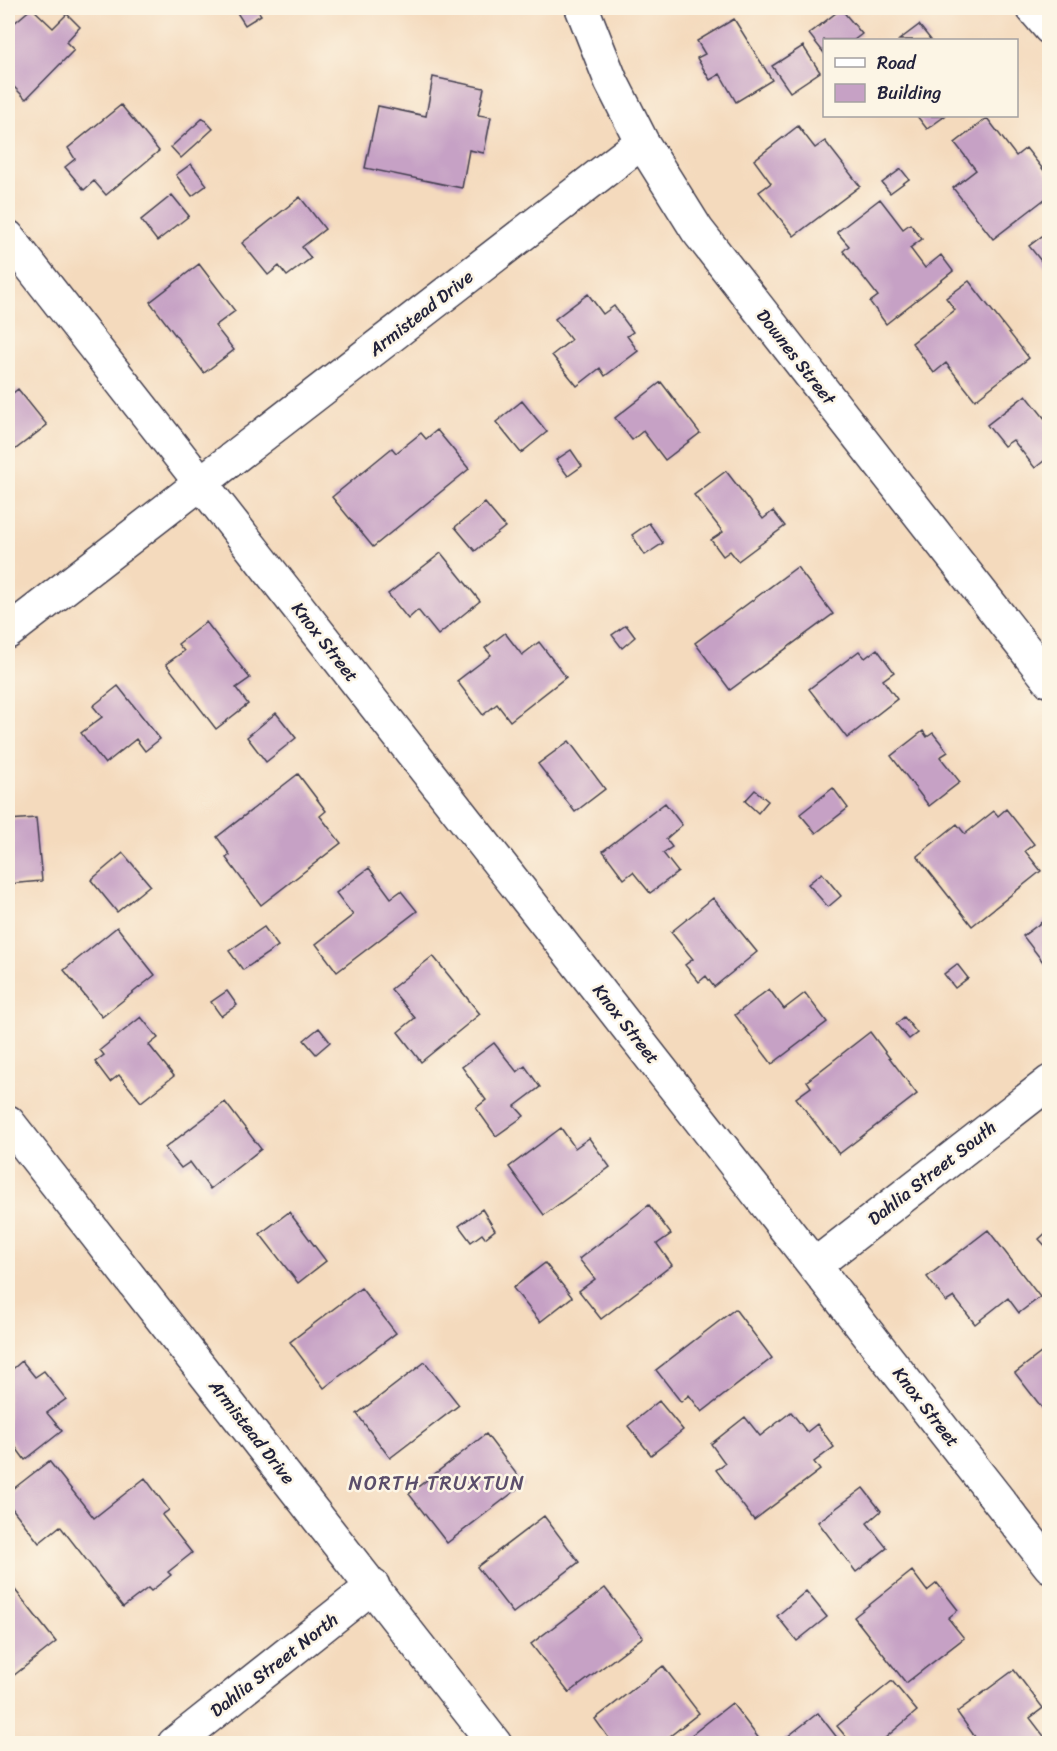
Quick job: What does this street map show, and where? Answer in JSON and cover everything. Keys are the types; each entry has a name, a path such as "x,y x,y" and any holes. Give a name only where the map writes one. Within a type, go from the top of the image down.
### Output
{"street":[{"name":"Downes Street","path":"582,8 611,81 642,142 697,230 1050,681"},
{"path":"1033,8 1050,28"},
{"name":"Armistead Drive","path":"8,632 642,142"},
{"path":"8,237 201,484"},
{"name":"Knox Street","path":"201,484 1050,1566"},
{"name":"Dahlia Street South","path":"815,1264 1050,1082"},
{"name":"Armistead Drive","path":"8,1122 495,1743"},
{"name":"Dahlia Street North","path":"174,1743 373,1586"}],"building":[{"path":"32,8 53,28 67,14 80,27 66,42 74,50 26,99 8,81 8,19 13,24"},
{"path":"234,8 256,8 261,15 245,25"},
{"path":"841,9 862,34 855,39 823,39 823,52 809,34"},
{"path":"734,19 772,80 736,102 720,74 710,80 697,58 705,54 697,41"},
{"path":"919,25 930,39 900,39"},
{"path":"803,46 820,72 790,92 772,66"},
{"path":"433,77 484,88 478,115 491,117 484,153 469,150 462,188 365,168 378,106 426,116"},
{"path":"121,105 159,151 106,195 94,181 84,190 65,167 75,159 68,148"},
{"path":"918,117 944,117 927,129"},
{"path":"203,118 213,129 181,158 171,147"},
{"path":"987,118 1016,156 1026,148 1050,178 1050,195 993,239 953,188 976,170 955,143"},
{"path":"798,126 815,148 825,141 860,186 794,236 759,192 771,183 754,160"},
{"path":"191,164 207,185 192,196 176,175"},
{"path":"901,169 909,179 890,193 882,183"},
{"path":"172,195 189,216 157,241 141,220"},
{"path":"300,197 325,229 302,247 311,258 287,276 279,266 268,275 242,243"},
{"path":"880,199 903,229 910,224 922,239 910,248 925,268 941,255 953,271 886,324 870,302 878,296 843,251 849,246 837,232"},
{"path":"1050,230 1050,272 1029,246"},
{"path":"199,264 235,311 215,326 234,350 204,373 150,302"},
{"path":"969,281 1029,358 975,400 946,363 934,373 912,343 955,310 946,298"},
{"path":"588,294 603,314 614,306 633,332 627,336 638,351 605,376 600,368 577,386 552,355 571,340 555,319"},
{"path":"661,382 700,433 665,460 643,431 632,440 615,418"},
{"path":"18,389 47,425 8,455 8,397"},
{"path":"1026,395 1050,425 1050,456 1035,468 1013,440 1004,446 987,425"},
{"path":"522,401 547,432 521,453 496,422"},
{"path":"437,430 469,469 373,547 332,497 392,448 396,453 421,433 426,439"},
{"path":"571,450 582,466 568,476 556,460"},
{"path":"726,471 763,519 773,511 785,526 738,561 730,551 723,556 711,540 723,532 694,495"},
{"path":"485,503 505,527 475,551 455,527"},
{"path":"649,523 663,543 645,555 632,535"},
{"path":"441,553 480,601 438,635 418,610 408,619 388,594"},
{"path":"797,567 833,614 730,690 695,643"},
{"path":"206,622 250,678 236,688 248,704 216,729 166,664 184,651 178,644"},
{"path":"626,625 635,637 622,648 612,635"},
{"path":"505,633 522,655 539,642 566,677 510,721 497,704 483,715 457,681 491,655 485,648"},
{"path":"877,649 894,672 883,680 897,699 847,738 809,689 859,651 865,658"},
{"path":"118,686 160,739 145,751 136,739 105,764 81,733 102,717 93,706"},
{"path":"276,713 296,738 266,762 247,737"},
{"path":"923,731 927,737 933,733 948,752 940,757 960,782 929,806 891,756"},
{"path":"569,741 605,789 575,812 538,764"},
{"path":"298,774 326,811 320,816 341,843 261,905 226,858 230,855 217,837"},
{"path":"833,788 848,808 816,833 800,814"},
{"path":"755,790 768,801 758,813 745,801"},
{"path":"665,803 682,825 666,839 672,847 663,853 678,872 650,893 633,872 624,879 603,851"},
{"path":"1006,809 1034,844 1025,851 1041,871 972,926 917,856 957,824 965,834 994,811 998,816"},
{"path":"36,818 42,881 8,884 8,820"},
{"path":"123,853 150,885 117,912 91,880"},
{"path":"369,868 391,898 401,891 417,911 337,972 316,944 353,915 336,893"},
{"path":"822,873 841,896 828,907 808,884"},
{"path":"713,898 757,952 714,987 706,976 699,982 685,965 693,959 671,932"},
{"path":"1050,916 1050,971 1023,936"},
{"path":"117,927 155,975 102,1017 64,970"},
{"path":"264,927 278,946 243,970 229,951"},
{"path":"433,956 480,1014 421,1062 398,1032 415,1018 391,989"},
{"path":"957,964 968,978 955,988 944,974"},
{"path":"769,989 784,1009 805,993 827,1022 772,1064 735,1015"},
{"path":"227,991 237,1005 221,1016 211,1002"},
{"path":"141,1017 158,1038 149,1045 174,1076 141,1102 119,1075 110,1082 95,1062 104,1055 100,1050"},
{"path":"904,1017 917,1033 909,1039 896,1024"},
{"path":"319,1028 330,1042 316,1054 304,1040"},
{"path":"870,1032 917,1094 839,1154 796,1098 811,1087 807,1081"},
{"path":"494,1043 517,1072 525,1066 540,1087 515,1106 524,1116 496,1136 476,1108 486,1100 462,1067"},
{"path":"225,1102 261,1149 210,1189 190,1162 181,1168 165,1148"},
{"path":"561,1128 575,1148 589,1138 610,1167 544,1215 509,1167"},
{"path":"649,1205 671,1234 657,1244 672,1265 601,1319 579,1291 595,1279 579,1259"},
{"path":"482,1209 495,1230 485,1238 482,1234 471,1242 459,1226"},
{"path":"289,1212 326,1261 298,1283 260,1234"},
{"path":"1050,1229 1050,1251 1039,1239"},
{"path":"988,1230 1040,1297 1019,1313 1008,1298 975,1324 954,1297 946,1302 927,1277"},
{"path":"545,1263 572,1297 540,1322 513,1288"},
{"path":"361,1288 396,1333 324,1388 290,1342"},
{"path":"735,1309 772,1358 702,1412 689,1395 681,1402 656,1370"},
{"path":"1050,1346 1050,1418 1015,1373"},
{"path":"22,1361 35,1377 44,1371 66,1399 47,1413 62,1431 25,1460 8,1437 8,1373"},
{"path":"425,1362 459,1405 390,1458 357,1414"},
{"path":"659,1401 683,1430 651,1455 628,1426"},
{"path":"791,1412 807,1432 817,1424 834,1447 814,1462 820,1470 754,1520 716,1470 725,1463 711,1444 745,1417 760,1436"},
{"path":"486,1434 524,1484 447,1543 409,1494"},
{"path":"49,1461 94,1518 145,1478 169,1510 162,1515 192,1553 168,1572 171,1575 151,1591 148,1588 123,1607 60,1526 39,1543 8,1503 8,1493"},
{"path":"863,1488 881,1511 867,1523 887,1548 856,1572 818,1522"},
{"path":"544,1516 579,1562 513,1613 477,1567"},
{"path":"912,1571 927,1591 937,1583 958,1610 948,1618 964,1638 906,1683 854,1617"},
{"path":"8,1581 56,1642 8,1680"},
{"path":"605,1588 643,1637 569,1693 531,1644"},
{"path":"806,1591 827,1617 797,1641 777,1616"},
{"path":"663,1666 699,1713 660,1744 613,1744 595,1719"},
{"path":"1014,1670 1043,1708 1030,1718 1050,1744 980,1744 957,1712"},
{"path":"892,1681 917,1711 878,1744 852,1744 837,1726"},
{"path":"732,1703 763,1744 680,1744"},
{"path":"818,1713 842,1744 778,1744"}],"district":[{"name":"NORTH TRUXTUN","path":"437,1483"}]}
